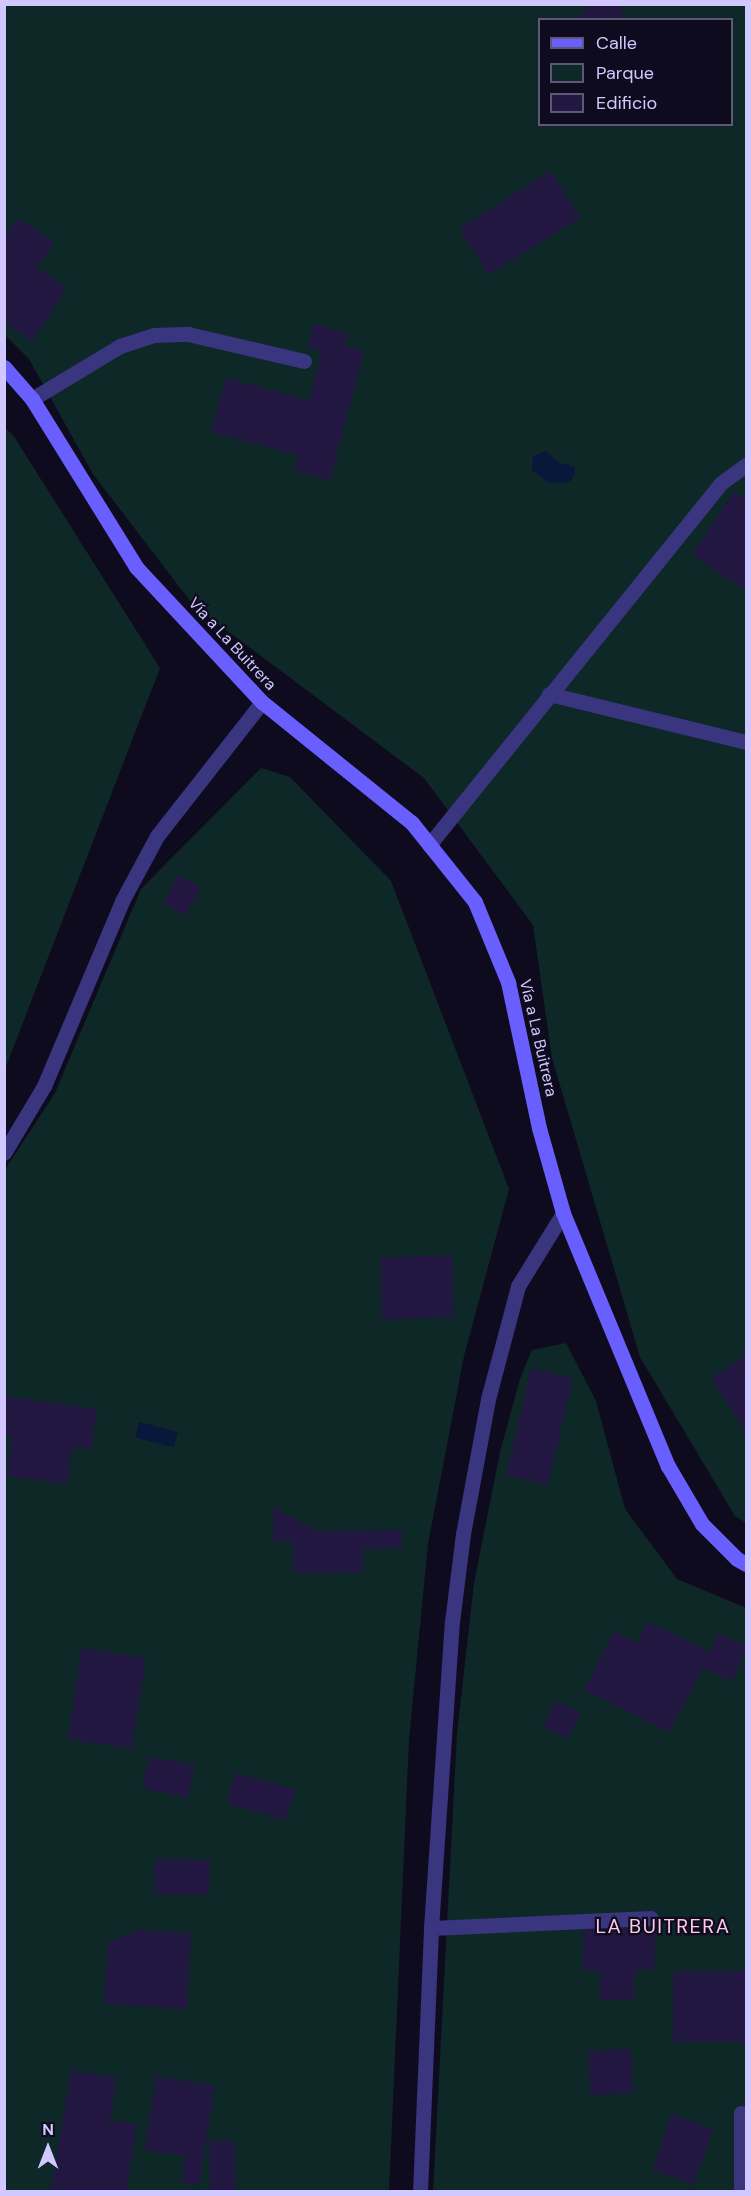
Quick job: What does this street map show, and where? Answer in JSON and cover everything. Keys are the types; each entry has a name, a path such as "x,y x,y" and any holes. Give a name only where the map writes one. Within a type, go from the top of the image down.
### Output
{"street":[{"path":"32,399 120,346 153,335 188,334 303,361"},
{"name":"Vía a La Buitrera","path":"4,367 32,399 136,567 262,702 412,823 475,902 508,982 539,1128 563,1213 669,1466 702,1524 737,1559 747,1564"},
{"path":"429,845 721,483 747,465"},
{"path":"549,694 747,742"},
{"path":"4,1153 44,1086 122,901 157,836 262,702"},
{"path":"420,2192 431,1928 452,1622 463,1534 488,1399 519,1286 563,1213"},
{"path":"431,1928 651,1918"},
{"path":"741,2112 741,2192"}],"green space":[{"path":"4,5 746,5 746,1523 735,1516 640,1357 552,1058 533,925 424,778 194,606 93,474 29,359 5,335"},
{"path":"5,428 13,435 160,668 5,1069"},
{"path":"261,768 290,777 391,881 509,1189 464,1356 428,1544 409,1739 389,2191 5,2191 4,1171 55,1093 141,889"},
{"path":"566,1343 596,1401 625,1509 677,1579 746,1608 746,2191 433,2192 457,1734 474,1583 500,1452 520,1379 532,1350"}],"water":[{"path":"546,451 560,463 575,467 575,475 569,482 549,483 532,470 533,456"},
{"path":"139,1422 178,1432 174,1447 135,1438"}],"building":[{"path":"593,4 617,4 624,13 618,18 576,18"},
{"path":"551,171 580,218 489,275 459,228"},
{"path":"18,218 54,242 37,268 67,288 32,342 4,321 4,239"},
{"path":"313,324 348,333 345,346 364,351 330,480 294,471 298,455 211,432 226,378 309,400 322,351 307,347"},
{"path":"734,491 746,499 746,590 692,555"},
{"path":"178,875 201,887 186,915 163,903"},
{"path":"452,1255 454,1317 382,1319 380,1258"},
{"path":"746,1355 746,1432 711,1378"},
{"path":"531,1368 573,1378 548,1485 506,1475"},
{"path":"4,1396 97,1409 91,1449 72,1447 67,1484 7,1476 12,1436 4,1435"},
{"path":"273,1507 317,1531 402,1530 402,1548 363,1549 363,1572 293,1573 293,1541 274,1541"},
{"path":"648,1622 710,1652 718,1633 746,1646 733,1681 703,1668 669,1732 584,1690 614,1631 637,1643"},
{"path":"82,1648 146,1658 132,1749 68,1739"},
{"path":"557,1700 581,1713 567,1739 543,1726"},
{"path":"149,1756 195,1766 188,1798 142,1788"},
{"path":"235,1773 295,1789 287,1820 227,1804"},
{"path":"155,1859 210,1860 209,1895 154,1894"},
{"path":"584,1927 656,1930 654,1970 635,1970 634,2000 599,1999 600,1970 582,1970"},
{"path":"138,1930 191,1933 187,2009 104,2004 108,1943"},
{"path":"673,1971 746,1971 746,2042 673,2042"},
{"path":"631,2049 633,2093 590,2095 588,2051"},
{"path":"71,2070 117,2078 110,2120 137,2124 126,2192 51,2190"},
{"path":"156,2076 215,2086 199,2185 181,2182 185,2156 144,2150"},
{"path":"672,2114 713,2129 693,2184 652,2169"},
{"path":"210,2141 235,2141 235,2192 210,2192"}],"district":[{"name":"LA BUITRERA","path":"663,1926"}]}
